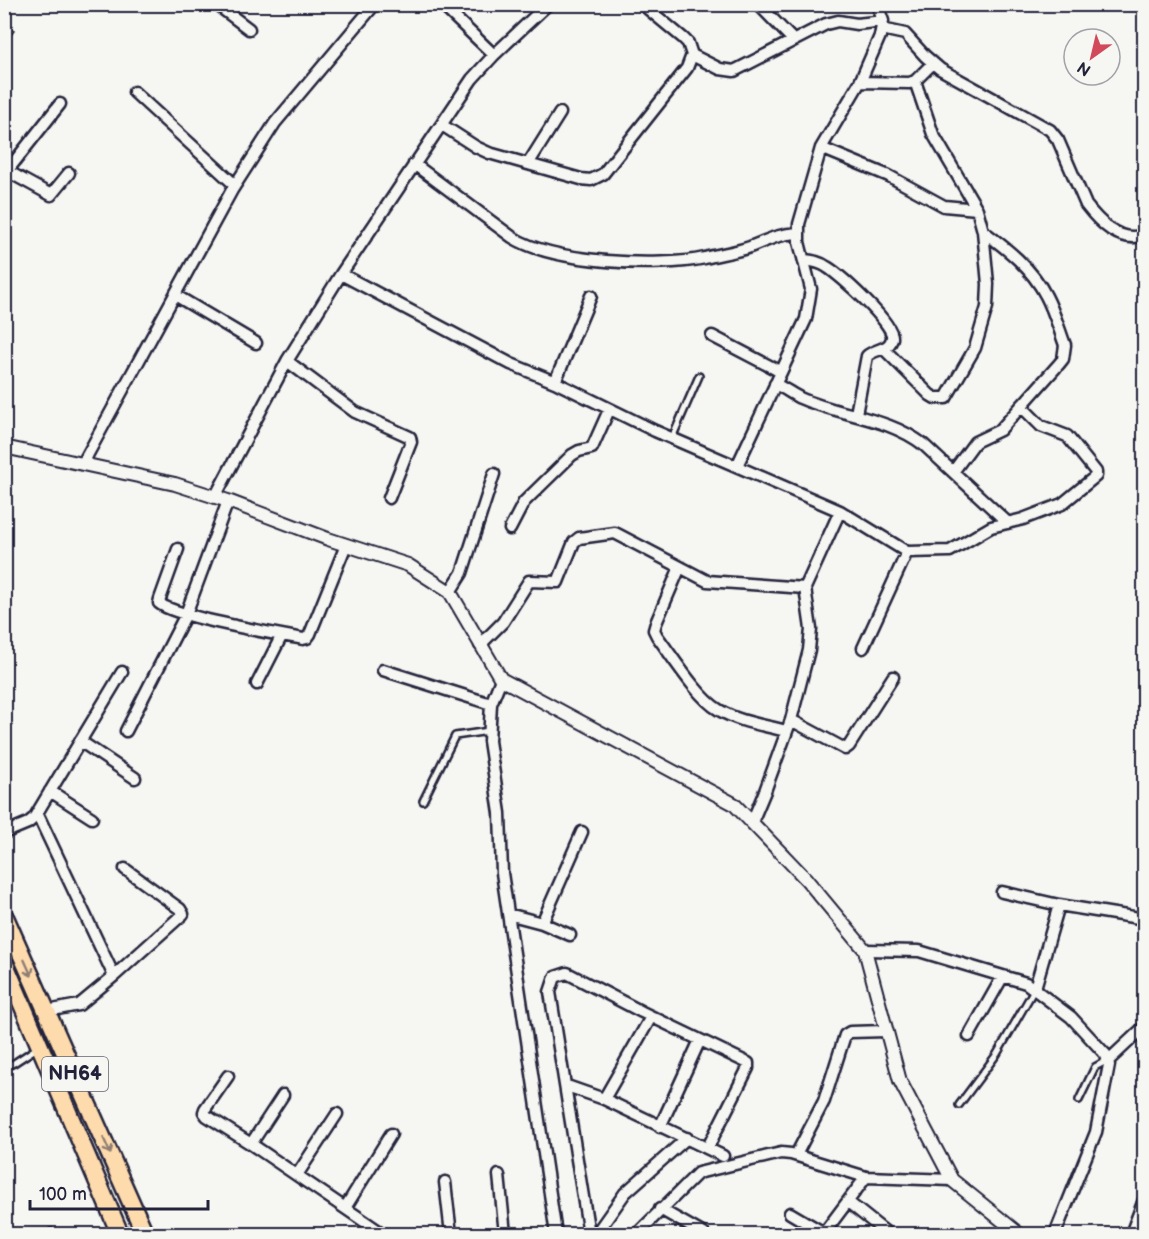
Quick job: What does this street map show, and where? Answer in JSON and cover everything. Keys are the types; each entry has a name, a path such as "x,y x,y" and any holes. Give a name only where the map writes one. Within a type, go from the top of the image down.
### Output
{"highway":[{"name":"NH64","path":"4,915 145,1234"},
{"name":"NH64","path":"4,962 120,1234"}],"street":[{"path":"216,4 249,29"},
{"path":"83,463 236,185 275,123 375,4"},
{"path":"441,4 494,55"},
{"path":"215,497 287,362 341,274 414,164 472,79 548,4"},
{"path":"442,125 483,150 581,179 597,179 687,68 692,55 688,43 642,4"},
{"path":"758,4 793,40"},
{"path":"737,466 802,330 809,310 811,289 799,242 799,224 821,148 860,82 883,25 877,4"},
{"path":"692,55 720,69 734,71 832,22 883,25 905,34 933,63 1050,130 1058,140 1086,205 1096,218 1118,234 1130,237 1144,235"},
{"path":"860,82 903,84 915,81 933,63"},
{"path":"884,349 930,395 941,399 949,395 975,348 987,307 988,284 983,231 977,208 933,134 915,81"},
{"path":"134,92 236,185"},
{"path":"60,104 6,173 51,195 69,173"},
{"path":"528,164 560,113"},
{"path":"821,148 888,176 944,206 977,208"},
{"path":"414,164 512,237 523,244 545,251 608,261 687,261 748,248 781,234 798,233"},
{"path":"953,472 975,442 996,433 1059,364 1063,358 1065,345 1040,285 1016,257 983,231"},
{"path":"805,260 826,266 884,318 893,336 889,345 884,349 874,350 867,356 856,414"},
{"path":"341,274 511,364 555,382 609,410 840,511 907,552 950,551 991,527 1062,504 1097,473 1073,442 1062,434 1041,426 1021,406"},
{"path":"175,295 256,343"},
{"path":"555,382 591,296"},
{"path":"712,336 781,372"},
{"path":"287,362 355,412 410,437 411,442 389,498"},
{"path":"776,384 803,399 881,422 913,438 1008,523"},
{"path":"510,529 524,502 572,455 592,448 609,410"},
{"path":"4,447 175,484 408,565 450,592 501,679 734,804 806,879 864,950 900,1081 952,1180 1019,1234"},
{"path":"450,592 462,573 494,474"},
{"path":"126,731 186,614 228,501"},
{"path":"752,822 790,720 809,650 811,629 805,588 840,511"},
{"path":"480,645 503,622 529,581 558,582 574,542 579,538 615,533 711,582 805,588"},
{"path":"178,549 159,603 163,606 186,614 282,635 307,638 346,545"},
{"path":"862,648 907,552"},
{"path":"680,567 656,623 654,630 657,636 705,699 717,709 729,715 786,731"},
{"path":"257,684 282,635"},
{"path":"383,670 491,704"},
{"path":"4,833 28,822 37,813 122,672"},
{"path":"790,720 845,749 893,677"},
{"path":"501,679 491,704 489,741 500,813 502,873 556,1234"},
{"path":"80,741 135,778"},
{"path":"50,791 92,818"},
{"path":"37,813 114,976"},
{"path":"542,923 582,832"},
{"path":"47,1011 79,1005 183,914 180,909 125,869"},
{"path":"1002,892 1059,905 1139,918"},
{"path":"1035,988 1059,905"},
{"path":"508,914 542,923 570,935"},
{"path":"864,950 919,951 1026,983 1071,1017 1109,1060"},
{"path":"589,1234 567,1086 550,992 555,977 567,973 748,1064 708,1147"},
{"path":"969,1036 1003,976"},
{"path":"604,1100 651,1017"},
{"path":"1055,1234 1096,1132 1109,1060 1144,1027"},
{"path":"796,1155 824,1101 845,1035 850,1032 886,1031"},
{"path":"660,1127 700,1040"},
{"path":"228,1076 204,1112 207,1116 252,1144 383,1234"},
{"path":"567,1086 604,1100 723,1156"},
{"path":"252,1144 283,1095"},
{"path":"297,1175 337,1114"},
{"path":"345,1208 391,1134"},
{"path":"596,1234 626,1193 687,1138"},
{"path":"637,1234 698,1173 706,1169 781,1153 796,1155 866,1177 952,1180"},
{"path":"499,1174 505,1234"},
{"path":"790,1213 824,1233 866,1177"},
{"path":"445,1182 451,1234"},
{"path":"1131,1234 1144,1200"},
{"path":"848,1202 888,1234"},
{"path":"660,1209 704,1234"}],"lane":[{"path":"672,438 699,376"},
{"path":"423,801 455,736 490,731"},
{"path":"959,1105 997,1054 1035,988"},
{"path":"4,1067 14,1064 41,1045"},
{"path":"1079,1100 1095,1067 1109,1060"}],"building":[{"path":"4,24 14,31 4,44"}]}
